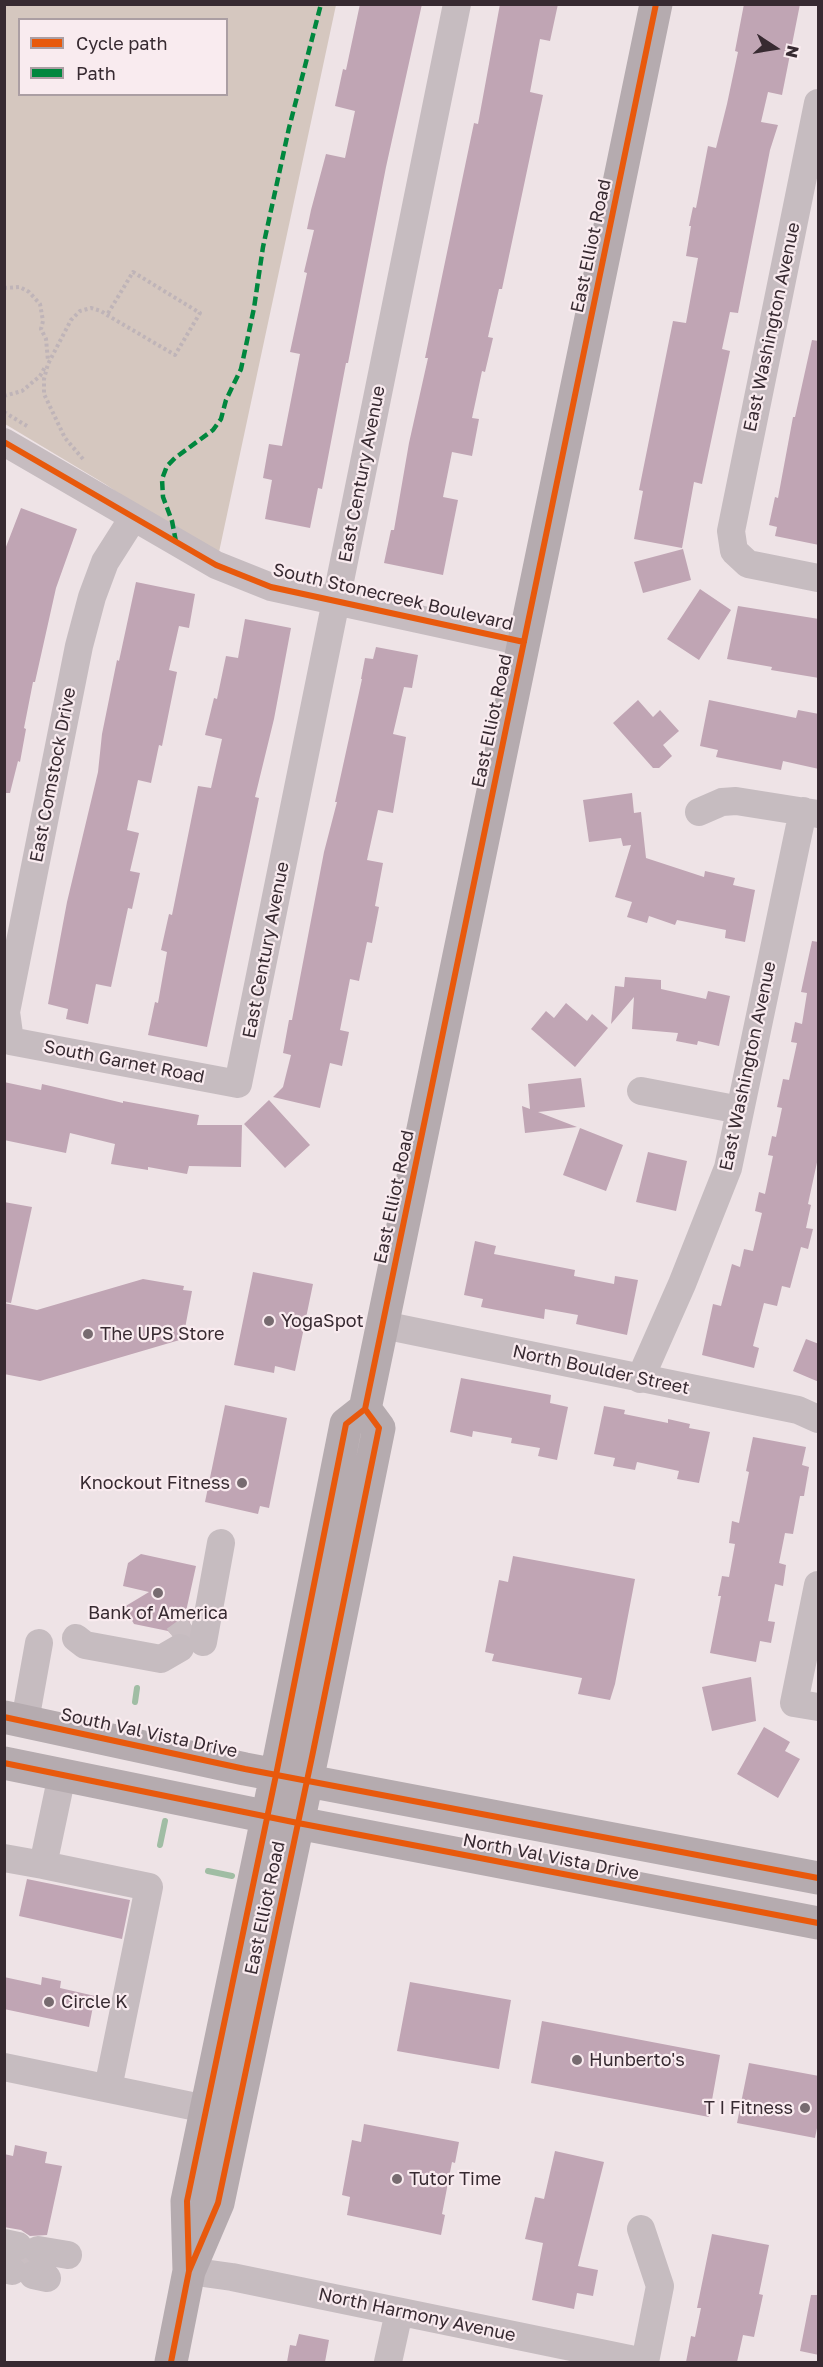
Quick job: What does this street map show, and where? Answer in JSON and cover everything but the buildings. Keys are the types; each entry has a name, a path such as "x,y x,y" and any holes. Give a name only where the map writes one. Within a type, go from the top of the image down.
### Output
{"main road":[{"name":"East Elliot Road","path":"171,2362 189,2271 218,2204 290,1777 325,1530 346,1424 365,1409 656,4"},
{"name":"East Elliot Road","path":"290,1777 340,1615 379,1428 365,1409"},
{"path":"325,1530 335,1550 328,1588 331,1602 340,1615"},
{"name":"South Val Vista Drive","path":"14,1719 290,1777"},
{"path":"4,1763 281,1820"},
{"name":"North Val Vista Drive","path":"290,1777 819,1878"},
{"name":"East Elliot Road","path":"189,2271 187,2200 206,2109 281,1820"},
{"name":"North Val Vista Drive","path":"281,1820 819,1923"}],"street":[{"name":"East Century Avenue","path":"238,1084 457,4"},
{"name":"East Washington Avenue","path":"819,103 733,521 732,542 734,552 748,564 819,578"},
{"name":"South Stonecreek Boulevard","path":"4,442 216,565 271,587 524,642"},
{"name":"East Comstock Drive","path":"10,1041 6,1011 79,646 92,597 105,562 133,518"},
{"path":"699,812 722,802 736,801 811,812"},
{"name":"East Washington Avenue","path":"640,1379 682,1284 728,1168 811,812"},
{"name":"South Garnet Road","path":"10,1041 238,1084"},
{"path":"641,1091 740,1110"},
{"name":"North Boulder Street","path":"382,1325 798,1410 819,1419"},
{"path":"76,1638 89,1635 163,1649 185,1644 216,1542"},
{"path":"806,1705 819,1585"},
{"path":"14,1719 39,1642"},
{"path":"43,1865 62,1774"},
{"path":"4,1858 149,1887 108,2088"},
{"path":"4,2067 206,2109"},
{"path":"641,2229 660,2286 645,2362"},
{"name":"North Harmony Avenue","path":"189,2271 232,2277 645,2362"},
{"path":"388,2362 399,2312"}],"path":[{"path":"4,396 22,391 40,376 71,320 80,311 91,308 107,315 175,355 200,313 133,272 107,315"},
{"path":"4,288 20,287 29,292 40,304 43,321 41,329 48,351 44,394 65,438 86,463"}],"shaded area":[{"path":"5,5 336,5 219,552 139,507 5,424"}],"waterway":[{"path":"135,1702 137,1688"},
{"path":"160,1845 165,1821"},
{"path":"208,1871 232,1876"}],"tunnel":[{"path":"175,1640 193,1627"},
{"path":"15,2259 35,2262"}],"marked path":[{"path":"176,542 172,521 163,497 162,479 167,466 213,430 221,419 226,400 241,369 254,308 263,247 289,128 321,4"}],"cycle path":[{"path":"189,2271 187,2201 346,1424 365,1409 656,4"},
{"path":"4,442 216,565 271,587 524,642"},
{"path":"171,2362 189,2271 218,2203 379,1428 365,1409"},
{"path":"4,1717 245,1769 818,1878"},
{"path":"4,1763 298,1823 818,1923"}],"place":[{"name":"YogaSpot","path":"269,1321"},
{"name":"The UPS Store","path":"88,1334"},
{"name":"Knockout Fitness","path":"242,1483"},
{"name":"Bank of America","path":"158,1593"},
{"name":"Circle K","path":"49,2002"},
{"name":"Hunberto's","path":"577,2060"},
{"name":"T I Fitness","path":"805,2108"},
{"name":"Tutor Time","path":"397,2179"}]}
